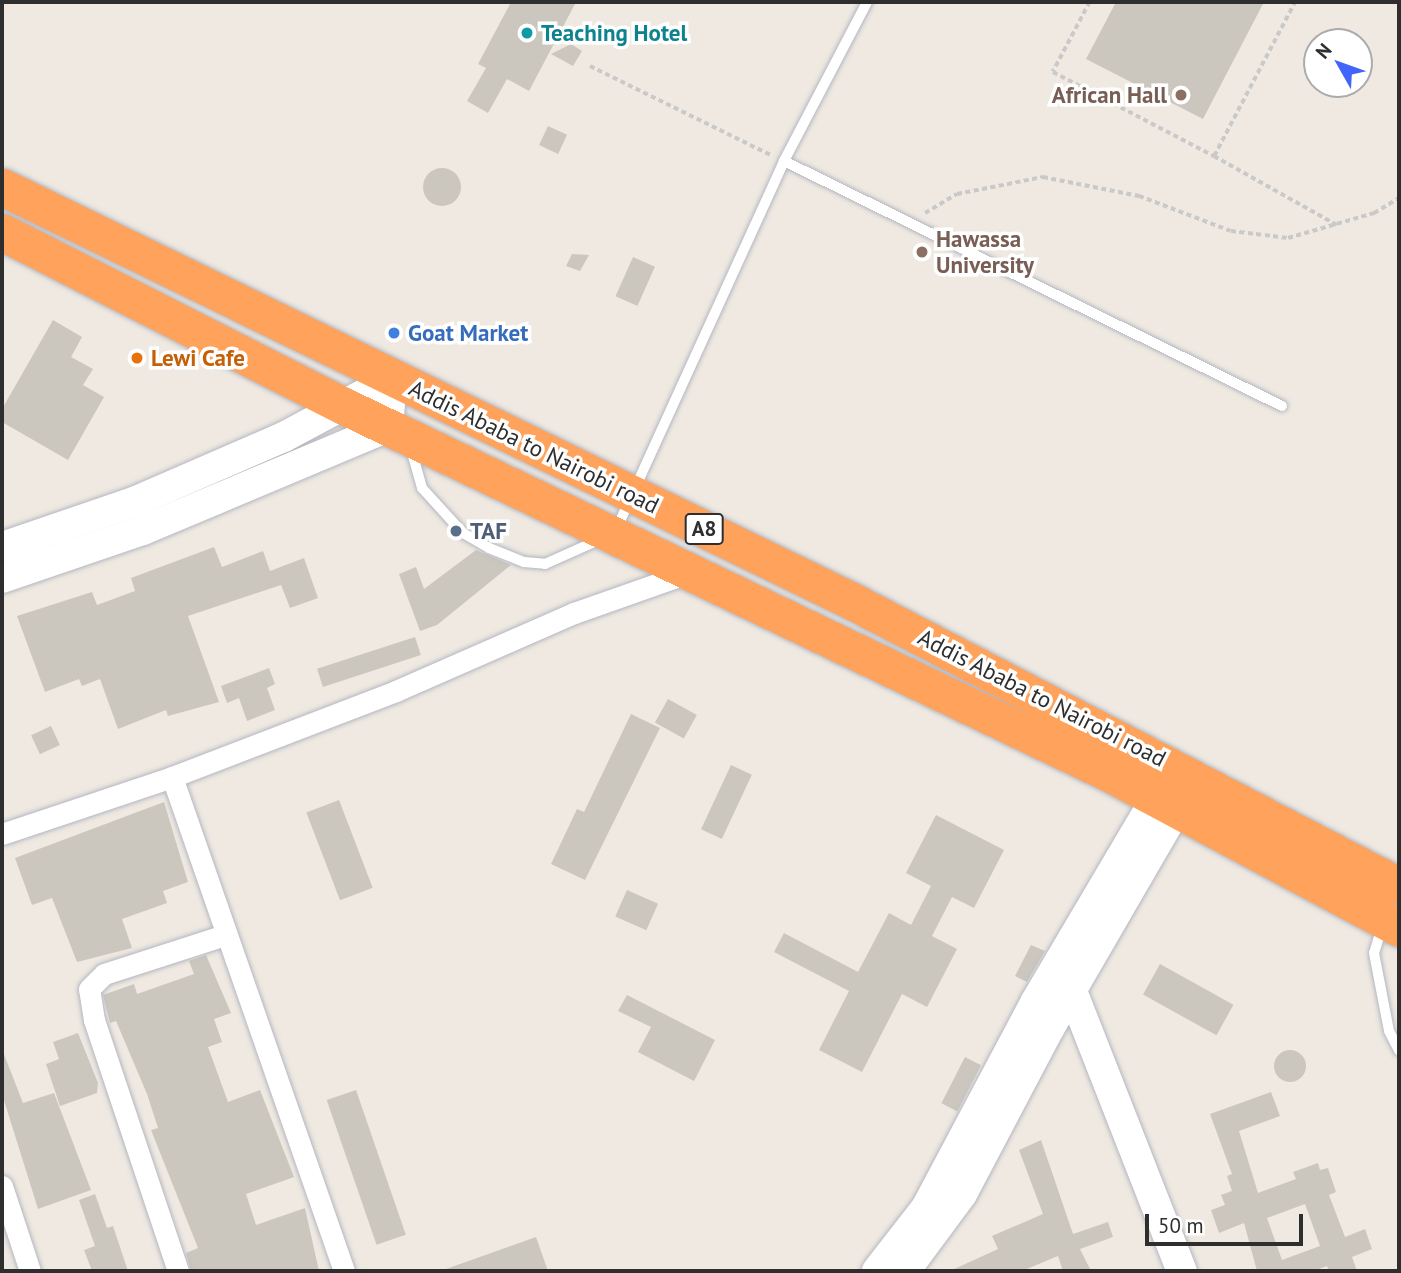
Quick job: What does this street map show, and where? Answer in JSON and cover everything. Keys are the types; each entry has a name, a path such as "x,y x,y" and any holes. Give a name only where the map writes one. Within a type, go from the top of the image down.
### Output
{"highway":[{"name":"Addis Ababa to Nairobi road","path":"2,187 632,494 1185,770 1393,904"},
{"name":"Addis Ababa to Nairobi road","path":"2,232 344,406 694,571 1167,804 1393,904"}],"street":[{"path":"2,547 136,500 344,406 392,379 398,432 143,530 2,578"},
{"path":"136,500 143,530"},
{"path":"2,835 172,777 396,691 574,613 694,571"},
{"path":"877,1271 926,1208 1185,770"},
{"path":"172,777 344,1271"},
{"path":"178,1271 94,1020 89,989 104,974 225,935"},
{"path":"905,1271 962,1194 1060,985"},
{"path":"1060,985 1182,1271"},
{"path":"4,1199 30,1271"}],"lane":[{"path":"398,432 422,488 463,533 489,548 524,562 545,564 615,533 784,161 867,2"},
{"path":"784,161 1282,405"},
{"path":"1393,904 1374,953 1389,1031 1399,1051"}],"path":[{"path":"1090,2 1053,72 1214,156 1338,225"},
{"path":"1214,156 1295,2"},
{"path":"590,66 784,161"},
{"path":"908,222 957,194 1043,177 1139,196 1231,231 1289,238 1338,225 1399,198"}],"building":[{"name":"Teaching Hotel","path":"511,2 576,2 529,91 507,79 488,113 467,101 486,68 478,64"},
{"name":"African Hall","path":"1116,2 1264,2 1203,119 1086,59"},
{"path":"571,44 582,51 573,66 551,54"},
{"path":"548,126 567,135 558,154 539,145"},
{"path":"442,168 456,173 461,187 456,201 442,206 428,201 423,187 428,173"},
{"path":"572,254 589,255 580,271 566,266"},
{"path":"633,257 655,267 637,306 616,296"},
{"path":"53,320 82,337 71,357 93,369 83,385 104,397 68,460 2,422 2,409"},
{"path":"214,547 222,567 263,551 270,571 304,558 318,598 290,608 281,585 188,616 219,702 168,716 166,710 118,729 100,679 82,686 79,679 45,692 17,616 92,592 97,605 135,591 131,578"},
{"path":"476,550 511,565 437,625 420,631 399,574 416,567 424,589"},
{"path":"415,637 421,655 323,687 317,669"},
{"path":"269,668 275,684 267,688 275,710 247,721 239,698 227,703 221,686"},
{"path":"668,699 697,715 684,739 655,723"},
{"path":"631,714 660,728 585,880 551,864 577,809 584,812"},
{"path":"51,726 60,745 40,754 31,735"},
{"path":"731,765 752,775 722,839 701,829"},
{"path":"339,800 373,888 340,900 306,813"},
{"path":"164,802 188,882 163,891 167,903 122,919 132,948 77,962 52,898 32,905 15,858"},
{"path":"936,815 1004,850 974,908 952,897 932,936 957,949 927,1007 902,994 862,1072 819,1050 849,991 774,952 784,933 858,972 889,913 911,925 931,886 906,873"},
{"path":"627,890 658,904 646,930 615,916"},
{"path":"1031,945 1045,951 1027,982 1015,976"},
{"path":"206,955 231,1013 214,1019 222,1042 208,1047 228,1102 260,1090 294,1177 246,1194 256,1225 305,1208 319,1271 191,1271 186,1253 198,1248 151,1130 158,1128 147,1094 116,1021 110,1023 103,995 134,984 137,994 194,974 189,961"},
{"path":"1160,964 1233,1005 1216,1035 1143,995"},
{"path":"627,995 715,1040 694,1081 638,1052 651,1027 618,1011"},
{"path":"78,1033 98,1083 97,1093 60,1106 46,1064 59,1059 53,1042"},
{"path":"2,1049 23,1103 54,1093 91,1190 38,1209 2,1094"},
{"path":"1290,1050 1302,1054 1306,1066 1302,1078 1290,1082 1278,1078 1274,1066 1278,1054"},
{"path":"965,1057 981,1065 957,1112 941,1103"},
{"path":"356,1090 406,1235 377,1245 327,1100"},
{"path":"1271,1092 1280,1116 1239,1131 1258,1193 1296,1179 1293,1172 1318,1163 1320,1170 1328,1168 1336,1192 1329,1195 1345,1237 1365,1229 1372,1249 1352,1257 1357,1271 1329,1271 1327,1266 1313,1271 1257,1271 1244,1223 1219,1233 1211,1210 1225,1205 1221,1195 1232,1191 1227,1176 1232,1174 1210,1114","holes":["1305,1204 1320,1246 1282,1260 1267,1218"]},
{"path":"1041,1140 1073,1234 1108,1222 1113,1237 1080,1249 1091,1271 1063,1271 1058,1256 1022,1271 950,1271 998,1249 992,1236 1043,1214 1019,1150"},
{"path":"95,1194 107,1228 113,1226 128,1271 92,1271 84,1250 95,1246 79,1200"},
{"path":"536,1237 548,1271 446,1271 446,1269"}],"place":[{"name":"Teaching Hotel","path":"527,33"},
{"name":"African Hall","path":"1181,95"},
{"name":"Hawassa University","path":"922,252"},
{"name":"Goat Market","path":"394,333"},
{"name":"Lewi Cafe","path":"137,358"},
{"name":"TAF","path":"456,531"}]}
